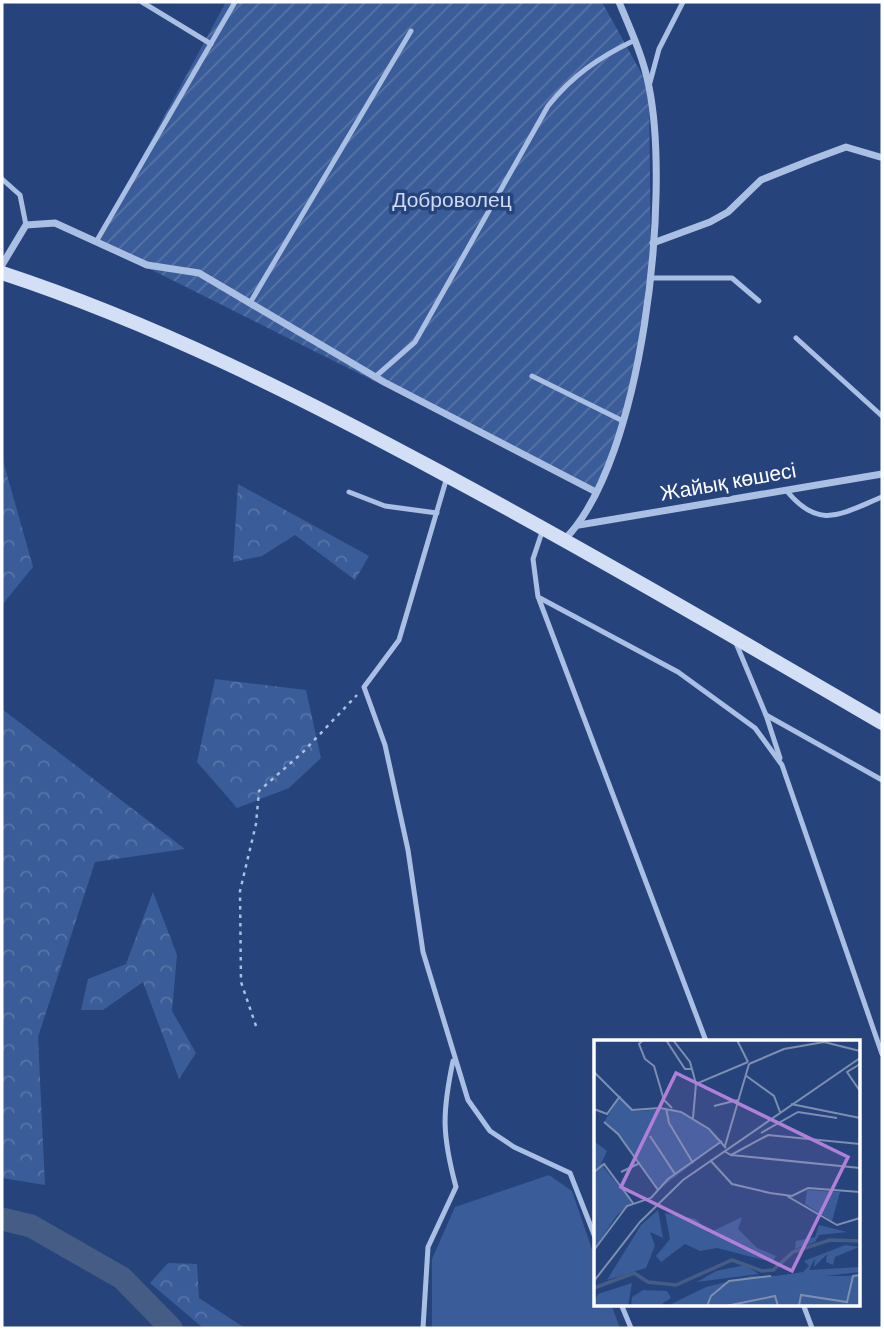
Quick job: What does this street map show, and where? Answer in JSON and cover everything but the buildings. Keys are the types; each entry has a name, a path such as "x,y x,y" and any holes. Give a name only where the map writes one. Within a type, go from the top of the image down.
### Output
{"main road":[{"path":"2,273 69,295 239,369 544,527 882,723"}],"street":[{"path":"565,539 579,525 607,471 636,376 651,278 655,146 649,86 619,2"},
{"path":"653,243 710,222 728,212 761,180 811,160 846,147 882,157"},
{"path":"2,265 26,225 55,223 147,265 199,273 375,377 596,492"},
{"name":"Жайық көшесі","path":"579,525 882,474"}],"lane":[{"path":"142,2 211,44"},
{"path":"96,242 235,2"},
{"path":"649,86 659,49 683,2"},
{"path":"250,303 411,30"},
{"path":"375,377 415,342 548,106 569,80 601,56 633,41"},
{"path":"2,179 20,195 26,225"},
{"path":"651,278 732,278 759,301"},
{"path":"796,338 882,416"},
{"path":"532,376 623,421"},
{"path":"448,476 399,640 364,687 385,745 408,850 423,952 468,1100 490,1131 513,1147 570,1173 594,1234"},
{"path":"786,490 797,504 815,514 833,517 882,497"},
{"path":"349,492 385,506 437,513"},
{"path":"544,527 533,559 538,597 706,1040"},
{"path":"538,597 678,672 755,727 782,765"},
{"path":"733,637 766,715 882,1054"},
{"path":"766,715 882,780"},
{"path":"423,1328 428,1247 456,1187 445,1145 443,1105 454,1059"},
{"path":"622,1306 631,1328"},
{"path":"804,1306 812,1328"}],"path":[{"path":"256,1026 241,982 240,891 256,824 258,791 302,753 364,687"}],"green space":[{"name":"Доброволец","path":"226,2 602,2 649,87 651,278 623,421 596,492 96,242"},
{"path":"2,457 33,567 2,605"},
{"path":"238,484 369,556 355,580 295,535 262,556 233,562"},
{"path":"215,679 306,690 321,758 289,788 237,808 197,762"},
{"path":"2,709 185,849 95,862 38,1037 45,1185 2,1178"},
{"path":"153,892 177,955 172,1011 196,1053 179,1079 143,982 103,1010 81,1010 88,979 126,964"},
{"path":"549,1175 572,1191 594,1255 594,1306 612,1306 620,1328 432,1328 432,1259 455,1207"},
{"path":"168,1263 197,1264 199,1298 245,1328 203,1328 150,1283"}],"waterway":[{"path":"2,1219 31,1226 122,1278 171,1328"}]}
